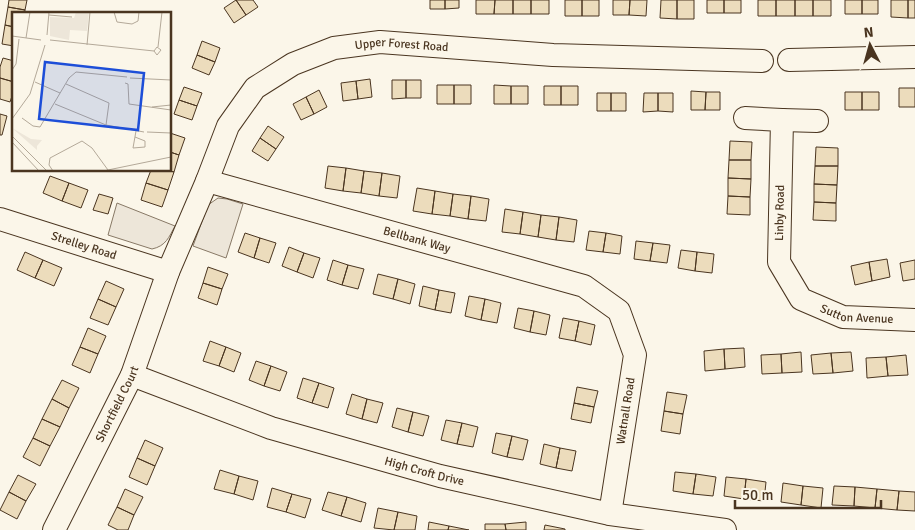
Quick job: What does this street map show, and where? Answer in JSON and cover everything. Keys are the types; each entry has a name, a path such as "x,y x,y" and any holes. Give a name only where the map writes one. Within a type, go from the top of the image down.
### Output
{"street":[{"name":"Upper Forest Road","path":"168,272 228,126 255,88 292,64 334,48 380,42 553,55 762,61"},
{"path":"789,60 915,57"},
{"path":"745,118 817,120"},
{"name":"Linby Road","path":"782,120 779,262 801,299"},
{"name":"Bellbank Way","path":"207,181 584,286 619,311"},
{"name":"Strelley Road","path":"0,219 168,272"},
{"name":"Shortfield Court","path":"54,530 132,375 168,272"},
{"name":"Sutton Avenue","path":"801,299 842,317 915,320"},
{"name":"Watnall Road","path":"610,514 635,355 619,311"},
{"name":"High Croft Drive","path":"132,375 271,428 440,476 610,514 725,530"}],"shaded area":[{"path":"218,198 243,204 226,258 193,246 208,205"},
{"path":"117,203 175,226 161,246 152,249 108,235"}],"building":[{"path":"9,0 27,0 25,10 8,7"},
{"path":"236,0 253,0 258,7 246,15"},
{"path":"236,0 246,15 234,23 224,8"},
{"path":"430,0 445,0 445,9 430,9"},
{"path":"445,0 459,0 459,8 445,9"},
{"path":"476,0 495,0 494,14 476,14"},
{"path":"495,0 513,0 513,14 494,14"},
{"path":"513,0 531,0 531,14 513,14"},
{"path":"531,0 549,0 549,14 531,14"},
{"path":"565,0 582,0 582,16 565,16"},
{"path":"582,0 599,0 599,16 582,16"},
{"path":"613,0 630,0 629,15 613,15"},
{"path":"630,0 647,0 646,16 629,15"},
{"path":"661,0 677,0 677,19 660,18"},
{"path":"677,0 694,0 694,19 677,19"},
{"path":"707,0 724,0 724,13 707,13"},
{"path":"724,0 741,0 741,13 724,13"},
{"path":"758,0 776,0 776,16 758,16"},
{"path":"776,0 795,0 795,16 776,16"},
{"path":"795,0 813,0 813,16 795,16"},
{"path":"813,0 831,0 831,16 813,16"},
{"path":"845,0 862,0 862,14 845,14"},
{"path":"862,0 878,0 878,14 862,14"},
{"path":"891,0 908,0 908,18 891,17"},
{"path":"908,0 915,0 915,18 908,18"},
{"path":"8,7 25,10 25,12 12,12 12,27 5,25"},
{"path":"5,25 12,27 12,46 2,44"},
{"path":"202,41 220,48 215,62 197,55"},
{"path":"197,55 215,62 209,75 192,68"},
{"path":"3,58 12,60 12,81 0,78 0,67"},
{"path":"0,78 12,81 10,102 0,99"},
{"path":"370,79 372,97 358,99 356,81"},
{"path":"392,80 406,80 406,98 392,99"},
{"path":"406,80 421,80 421,98 406,98"},
{"path":"356,81 358,99 343,101 341,83"},
{"path":"437,85 454,85 454,104 437,104"},
{"path":"454,85 471,85 471,104 454,104"},
{"path":"494,85 511,86 511,104 494,104"},
{"path":"511,86 528,86 528,104 511,104"},
{"path":"544,86 561,86 561,105 544,105"},
{"path":"561,86 578,86 578,105 561,105"},
{"path":"184,87 202,93 197,106 179,100"},
{"path":"899,88 915,88 915,107 899,107"},
{"path":"319,90 327,107 314,114 306,97"},
{"path":"691,91 706,92 705,110 691,110"},
{"path":"706,92 720,92 720,110 705,110"},
{"path":"845,92 862,92 862,110 845,110"},
{"path":"862,92 879,92 879,110 862,110"},
{"path":"597,93 611,93 611,111 597,111"},
{"path":"611,93 626,93 626,111 611,111"},
{"path":"644,93 658,93 658,111 643,112"},
{"path":"658,93 673,93 673,112 658,111"},
{"path":"306,97 314,114 301,120 293,104"},
{"path":"179,100 197,106 192,120 174,114"},
{"path":"0,114 7,116 2,135 0,135"},
{"path":"268,126 284,137 276,149 260,138"},
{"path":"171,133 185,138 179,155 171,152"},
{"path":"260,138 276,149 268,161 252,151"},
{"path":"730,141 752,142 751,160 729,160"},
{"path":"816,147 838,148 838,166 815,166"},
{"path":"171,152 179,155 174,172 170,171"},
{"path":"729,160 751,160 751,179 728,178"},
{"path":"328,166 346,168 343,191 325,188"},
{"path":"815,166 838,166 837,185 814,184"},
{"path":"346,168 364,171 361,193 343,191"},
{"path":"151,171 174,172 168,190 146,183"},
{"path":"364,171 382,173 379,196 361,193"},
{"path":"382,173 400,176 397,198 379,196"},
{"path":"50,176 69,183 62,201 43,193"},
{"path":"728,178 751,179 750,197 728,196"},
{"path":"69,183 88,190 81,208 62,201"},
{"path":"146,183 168,190 162,207 141,200"},
{"path":"814,184 837,185 836,203 814,202"},
{"path":"417,188 435,191 432,214 413,211"},
{"path":"435,191 453,194 450,216 432,214"},
{"path":"99,194 113,198 108,214 93,210"},
{"path":"453,194 471,196 468,219 450,216"},
{"path":"471,196 489,199 486,221 468,219"},
{"path":"728,196 750,197 750,215 727,214"},
{"path":"814,202 836,203 836,221 813,220"},
{"path":"505,209 523,212 520,234 502,232"},
{"path":"523,212 541,215 538,237 520,234"},
{"path":"541,215 559,217 556,240 538,237"},
{"path":"559,217 577,220 574,242 556,240"},
{"path":"589,231 606,233 603,252 586,250"},
{"path":"245,233 260,238 254,258 238,252"},
{"path":"606,233 622,236 620,254 603,252"},
{"path":"260,238 276,243 269,263 254,258"},
{"path":"636,241 653,243 650,261 634,259"},
{"path":"653,243 670,245 667,263 650,261"},
{"path":"289,247 304,253 297,272 282,266"},
{"path":"681,250 697,252 695,271 678,268"},
{"path":"25,252 43,260 35,278 17,270"},
{"path":"697,252 714,254 712,273 695,271"},
{"path":"304,253 320,258 313,278 297,272"},
{"path":"887,259 890,277 872,281 869,262"},
{"path":"43,260 62,268 54,286 35,278"},
{"path":"333,260 348,265 342,285 327,280"},
{"path":"915,260 915,279 903,281 900,263"},
{"path":"869,262 872,281 855,285 851,266"},
{"path":"348,265 364,269 358,289 342,285"},
{"path":"208,267 228,274 222,289 203,283"},
{"path":"378,274 398,279 393,299 373,294"},
{"path":"398,279 415,284 410,304 393,299"},
{"path":"106,281 124,289 116,307 98,299"},
{"path":"203,283 222,289 217,305 198,298"},
{"path":"423,286 439,290 435,310 419,306"},
{"path":"439,290 455,293 451,313 435,310"},
{"path":"469,296 485,299 481,320 465,316"},
{"path":"98,299 116,307 108,325 90,318"},
{"path":"485,299 501,303 497,323 481,320"},
{"path":"518,308 534,311 530,332 514,328"},
{"path":"534,311 550,315 546,335 530,332"},
{"path":"563,318 579,321 575,341 559,338"},
{"path":"579,321 595,325 591,345 575,341"},
{"path":"88,328 106,336 98,354 80,347"},
{"path":"210,341 226,347 219,366 203,361"},
{"path":"80,347 98,354 90,373 72,365"},
{"path":"226,347 241,353 234,372 219,366"},
{"path":"744,348 745,367 725,369 724,349"},
{"path":"724,349 725,369 705,371 704,351"},
{"path":"801,352 802,372 782,373 781,354"},
{"path":"851,352 853,371 833,373 831,353"},
{"path":"831,353 833,373 813,374 811,355"},
{"path":"781,354 782,373 762,374 761,355"},
{"path":"906,355 908,375 888,376 886,357"},
{"path":"886,357 888,376 867,378 866,358"},
{"path":"256,361 271,366 264,386 249,380"},
{"path":"271,366 287,372 280,391 264,386"},
{"path":"303,378 319,383 312,403 297,398"},
{"path":"62,380 79,388 69,408 52,399"},
{"path":"319,383 334,388 328,408 312,403"},
{"path":"577,387 598,391 594,407 574,403"},
{"path":"667,392 687,395 683,414 664,411"},
{"path":"352,394 367,399 362,419 346,414"},
{"path":"52,399 69,408 60,427 42,419"},
{"path":"367,399 383,403 377,423 362,419"},
{"path":"574,403 594,407 591,423 571,419"},
{"path":"397,408 413,412 408,432 392,427"},
{"path":"664,411 683,414 680,434 661,431"},
{"path":"413,412 429,416 423,436 408,432"},
{"path":"42,419 60,427 50,446 33,438"},
{"path":"446,420 462,423 457,444 441,440"},
{"path":"462,423 478,427 473,447 457,444"},
{"path":"496,433 512,436 507,457 492,453"},
{"path":"512,436 528,440 523,460 507,457"},
{"path":"33,438 50,446 40,466 23,457"},
{"path":"145,440 163,448 155,466 137,458"},
{"path":"544,444 560,448 556,468 540,464"},
{"path":"560,448 576,451 572,471 556,468"},
{"path":"137,458 155,466 147,485 129,477"},
{"path":"220,470 239,476 234,494 214,489"},
{"path":"675,472 696,474 693,494 673,491"},
{"path":"696,474 716,477 713,496 693,494"},
{"path":"18,475 36,484 26,501 9,492"},
{"path":"239,476 258,481 253,500 234,494"},
{"path":"726,477 746,479 744,499 724,496"},
{"path":"746,479 766,482 764,501 744,499"},
{"path":"783,483 803,486 801,505 781,502"},
{"path":"803,486 823,488 821,508 801,505"},
{"path":"834,486 855,487 854,506 832,505"},
{"path":"855,487 877,489 875,508 854,506"},
{"path":"272,488 292,494 286,512 267,507"},
{"path":"125,489 143,497 134,515 117,507"},
{"path":"877,489 899,491 897,510 875,508"},
{"path":"899,491 915,492 915,511 897,510"},
{"path":"9,492 26,501 17,519 0,510"},
{"path":"328,492 347,497 341,516 322,510"},
{"path":"292,494 311,499 305,518 286,512"},
{"path":"347,497 366,503 361,522 341,516"},
{"path":"117,507 134,515 128,530 118,530 108,525"},
{"path":"378,508 398,512 394,530 374,528"},
{"path":"398,512 417,516 415,530 394,530"},
{"path":"429,522 449,526 448,530 428,530"},
{"path":"526,522 526,530 506,530 505,524"},
{"path":"485,524 505,524 506,530 485,530"},
{"path":"545,525 565,529 565,530 544,530"},
{"path":"449,526 469,530 448,530"}]}
